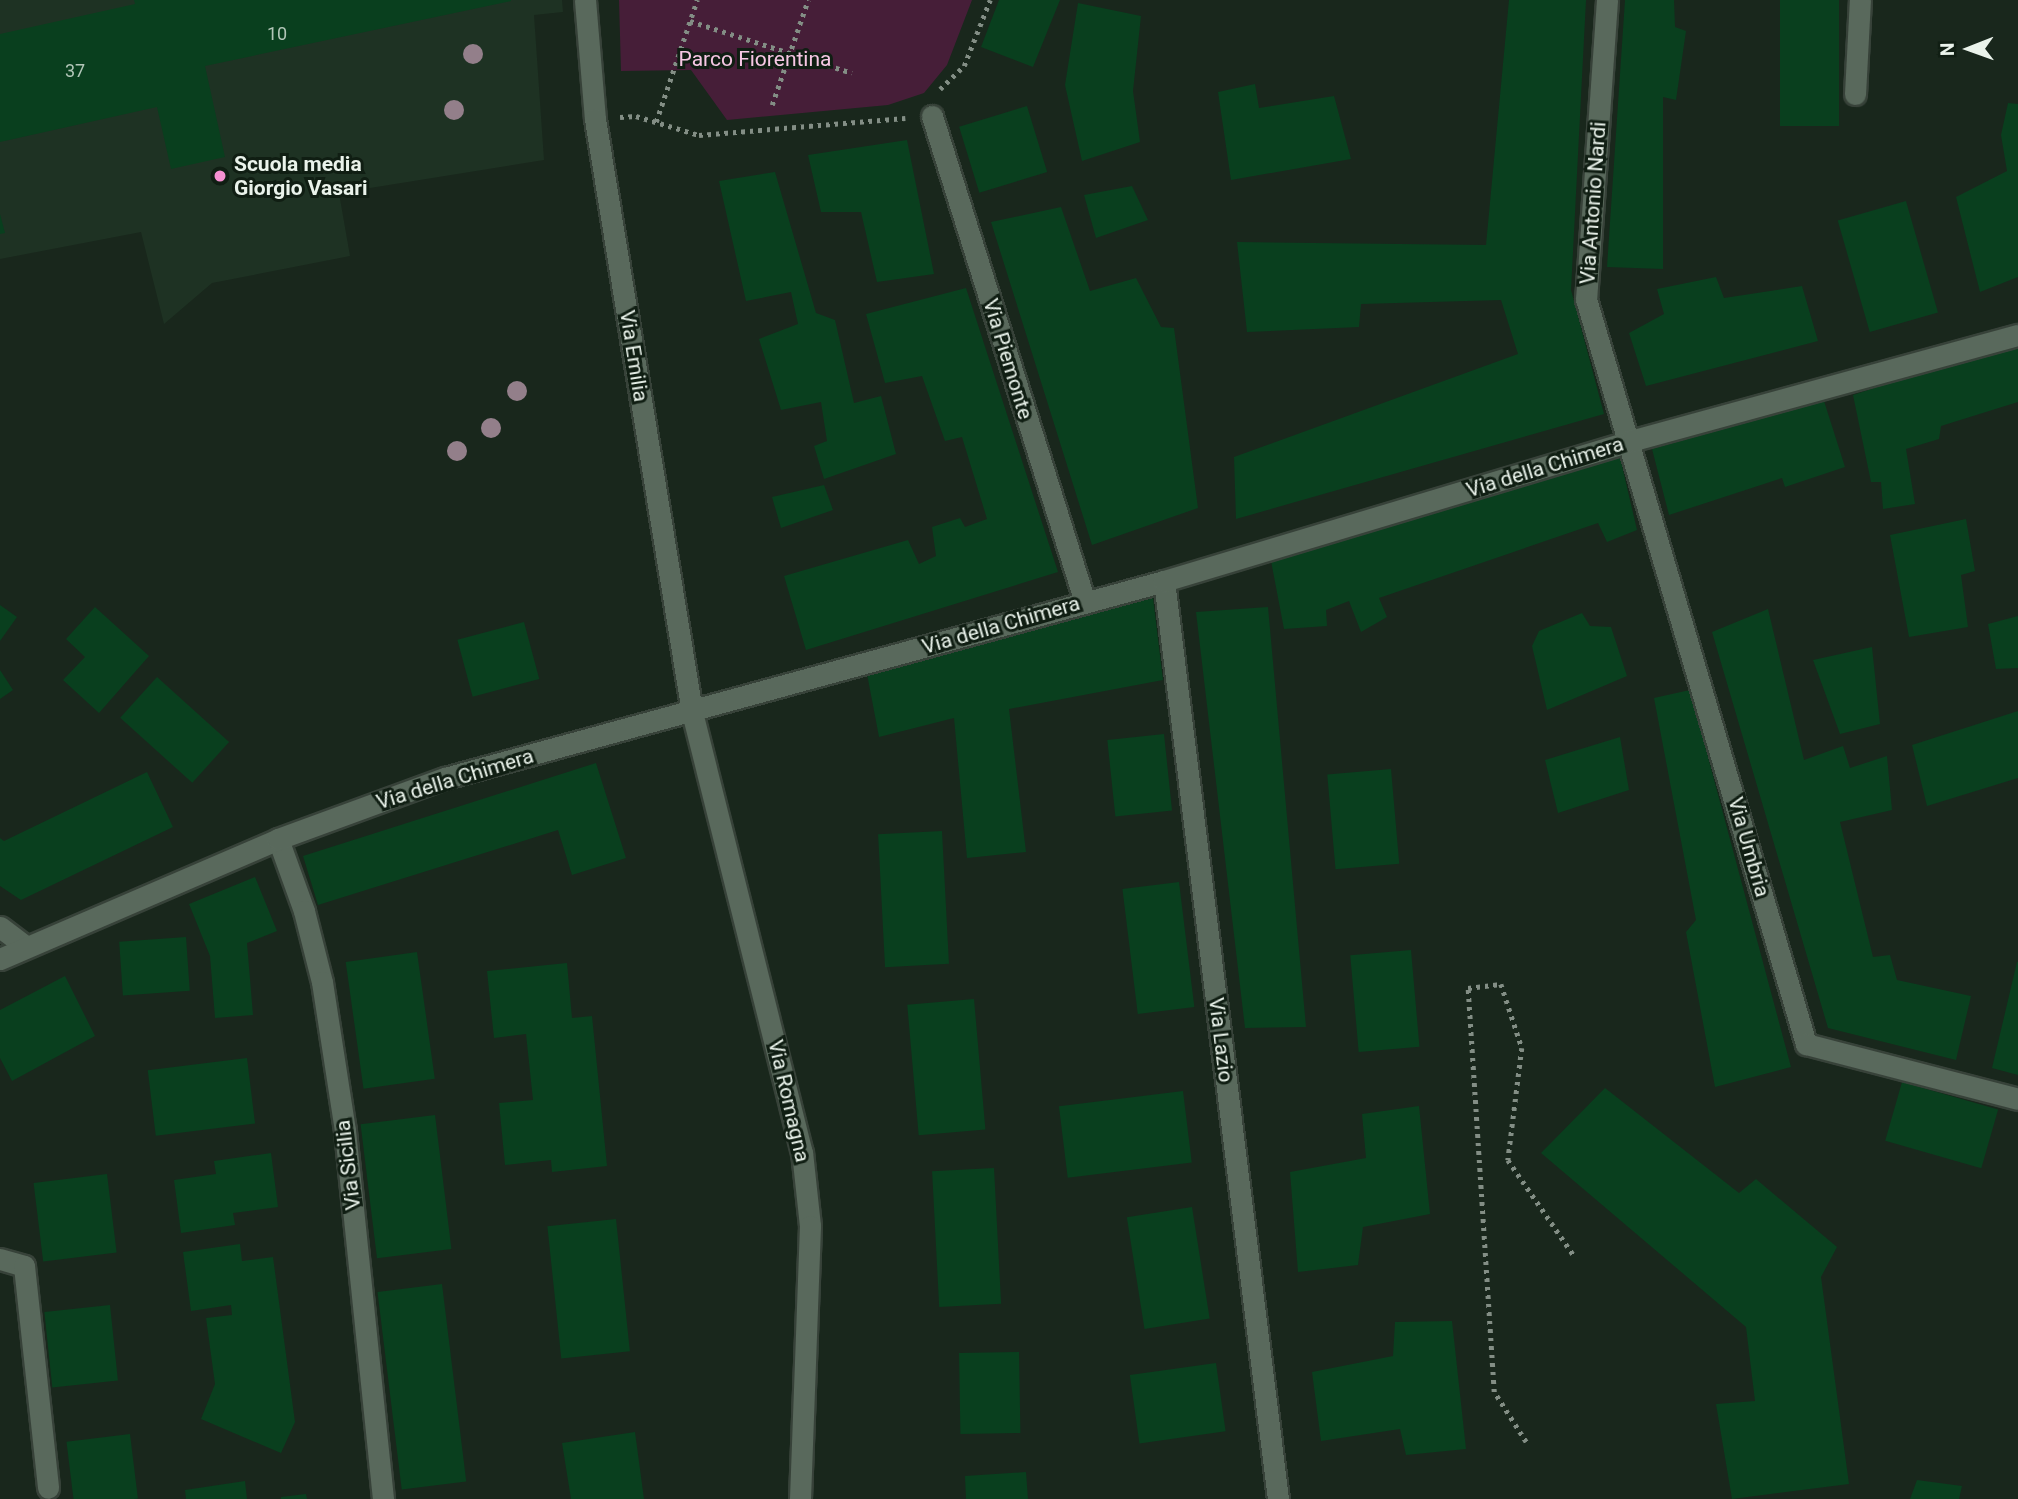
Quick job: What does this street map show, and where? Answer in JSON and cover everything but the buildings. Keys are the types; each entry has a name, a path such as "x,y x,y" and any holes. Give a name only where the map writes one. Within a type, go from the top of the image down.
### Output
{"street":[{"name":"Via Emilia","path":"585,0 595,118 692,712"},
{"name":"Via Antonio Nardi","path":"1607,0 1586,299 1630,441"},
{"path":"1855,94 1860,0"},
{"name":"Via Piemonte","path":"922,117 1085,601"},
{"name":"Via della Chimera","path":"0,959 278,839 445,778 1164,581 1630,441 2018,335"},
{"name":"Via Umbria","path":"1630,441 1806,1044 2018,1099"},
{"name":"Via Lazio","path":"1164,581 1278,1499"},
{"name":"Via Romagna","path":"692,712 802,1152 810,1226 800,1499"},
{"name":"Via Sicilia","path":"278,839 304,911 322,982 345,1131 383,1499"},
{"path":"0,928 25,946"},
{"path":"0,1259 24,1266 48,1488"}],"path":[{"path":"656,122 698,0"},
{"path":"772,106 808,0"},
{"path":"936,93 964,66 990,0"},
{"path":"690,21 852,72"},
{"path":"595,118 636,116 699,135 922,117"},
{"path":"1526,1442 1494,1392 1468,988 1501,984 1522,1048 1508,1160 1574,1257"}],"shaded area":[{"name":"Scuola media Giorgio Vasari","path":"0,0 562,0 563,12 534,15 544,160 339,193 350,256 212,283 164,324 141,232 0,259"}],"green space":[{"name":"Parco Fiorentina","path":"619,0 972,0 947,65 924,93 888,105 727,120 691,70 621,71"}],"place":[{"name":"Scuola media Giorgio Vasari","path":"220,176"}]}
